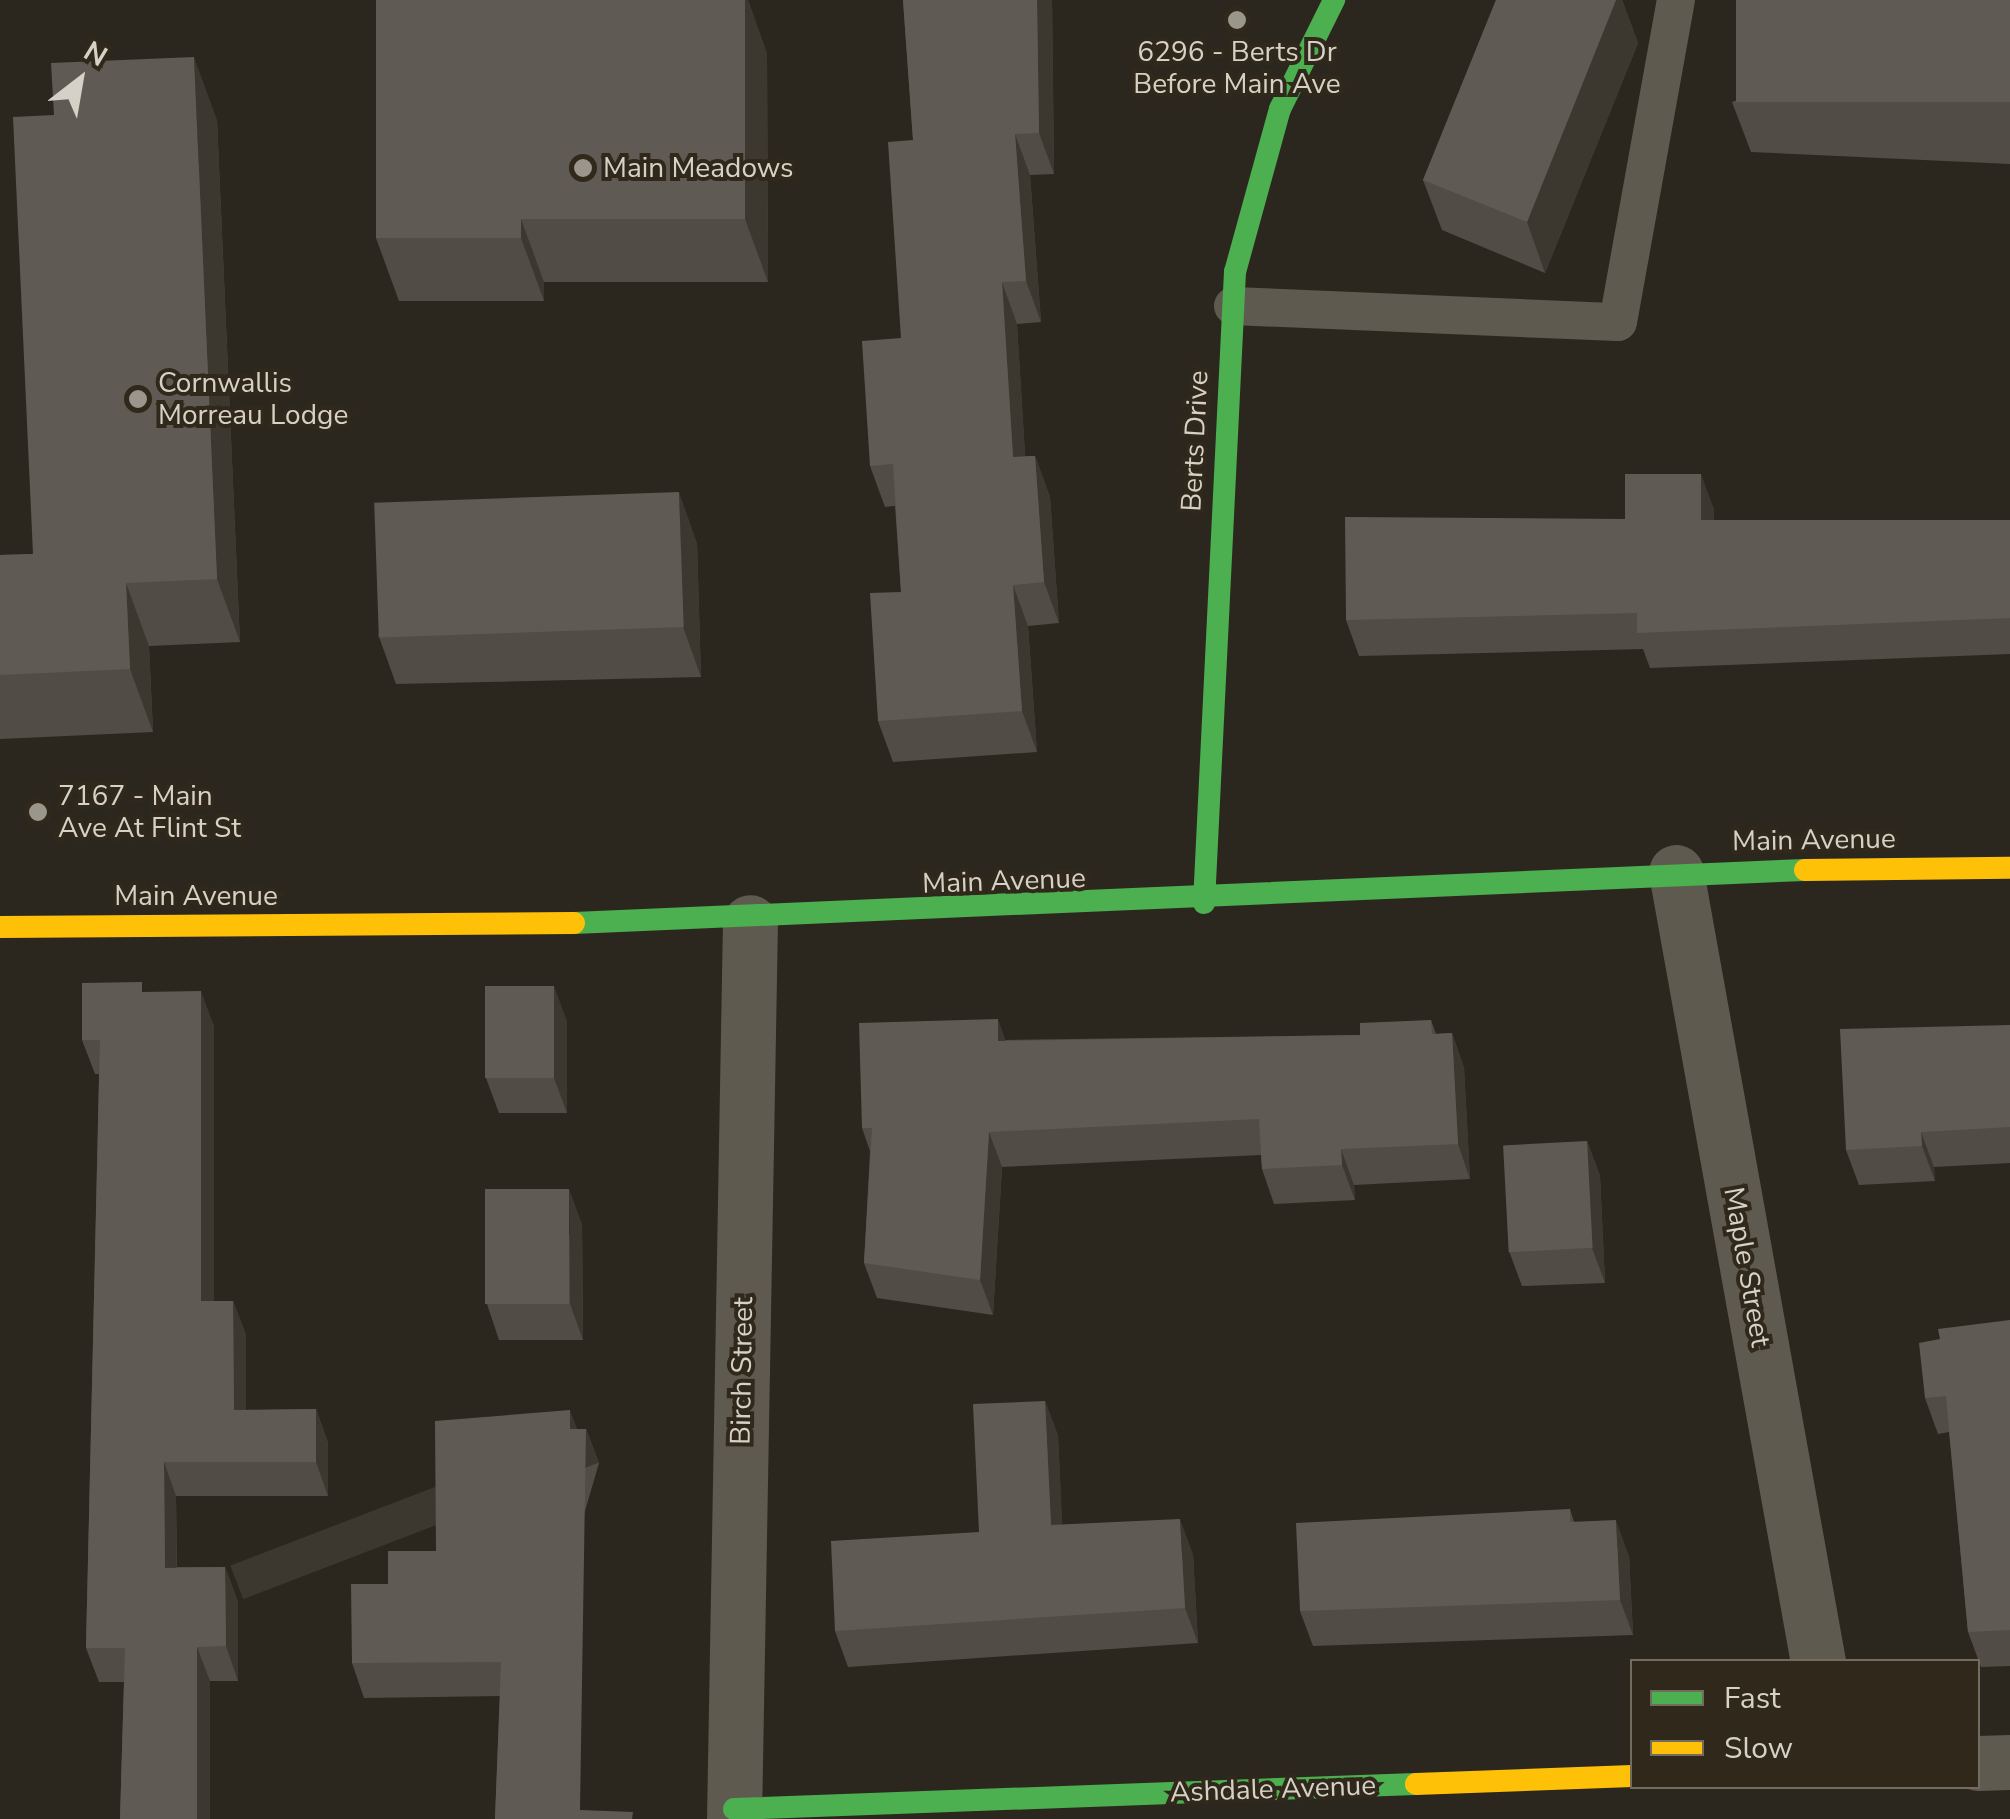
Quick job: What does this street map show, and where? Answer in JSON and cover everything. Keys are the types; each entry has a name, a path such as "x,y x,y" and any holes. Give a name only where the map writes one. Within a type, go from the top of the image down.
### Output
{"street":[{"name":"Berts Drive","path":"1204,904 1233,306 1280,110 1334,0"},
{"name":"Main Avenue","path":"0,927 750,922 1204,904 1676,872 2010,868"},
{"name":"Maple Street","path":"1676,872 1817,1659"},
{"name":"Birch Street","path":"734,1814 750,922"},
{"path":"1980,1764 2010,1762"},
{"name":"Ashdale Avenue","path":"734,1814 1630,1776"}],"lane":[{"path":"1233,306 1618,322 1676,0"}],"building":[{"name":"Main Meadows","path":"376,0 745,0 745,219 521,219 521,238 376,238"},
{"path":"903,0 1037,0 1039,133 1015,134 1026,281 1002,282 1013,457 1035,456 1044,582 1013,585 1022,711 878,721 870,593 901,592 893,464 870,466 862,341 901,338 888,142 913,140"},
{"path":"1496,0 1616,0 1527,222 1423,180"},
{"path":"1736,0 2010,0 2010,102 1736,102"},
{"name":"Cornwallis Morreau Lodge","path":"194,57 217,579 126,583 130,669 0,675 0,555 33,554 13,117 54,115 51,63"},
{"path":"1625,474 1701,474 1701,520 2010,520 2010,618 1637,633 1637,613 1346,620 1345,517 1625,519"},
{"path":"679,492 684,627 379,638 374,503"},
{"path":"142,982 142,992 201,991 201,1301 233,1301 234,1410 316,1409 316,1462 164,1462 165,1568 225,1567 226,1646 197,1647 197,1819 120,1819 125,1648 86,1648 100,1040 82,1040 82,983"},
{"path":"485,986 554,986 554,1078 485,1078"},
{"path":"998,1019 998,1041 1360,1035 1360,1023 1431,1020 1432,1034 1452,1033 1458,1144 1341,1149 1342,1165 1262,1169 1259,1119 989,1132 980,1280 864,1263 872,1128 862,1128 859,1023"},
{"path":"2010,1025 2010,1127 1921,1132 1922,1146 1846,1150 1840,1029"},
{"path":"1587,1141 1593,1248 1509,1252 1503,1145"},
{"path":"485,1189 569,1189 569,1304 485,1304"},
{"path":"2010,1320 2010,1630 1968,1632 1946,1396 1925,1398 1919,1343 1940,1339 1938,1329"},
{"path":"1045,1401 1051,1525 1180,1519 1185,1608 835,1631 831,1541 979,1532 973,1404"},
{"path":"570,1410 570,1429 586,1429 580,1810 633,1812 632,1819 495,1819 501,1662 352,1663 351,1584 388,1584 388,1551 436,1551 435,1421"},
{"path":"1570,1509 1570,1522 1616,1520 1620,1600 1300,1611 1296,1523"}],"traffic: fast":[{"path":"1204,903 1235,272 1280,109 1334,0"},
{"path":"574,923 1805,870"},
{"path":"734,1809 1416,1784"}],"traffic: slow":[{"path":"1805,870 2010,868"},
{"path":"0,927 574,923"},
{"path":"1416,1784 1630,1776"}],"place":[{"name":"6296 - Berts Dr Before Main Ave","path":"1237,20"},
{"name":"Main Meadows","path":"583,168"},
{"name":"Cornwallis Morreau Lodge","path":"138,399"},
{"name":"7167 - Main Ave At Flint St","path":"38,812"}]}
